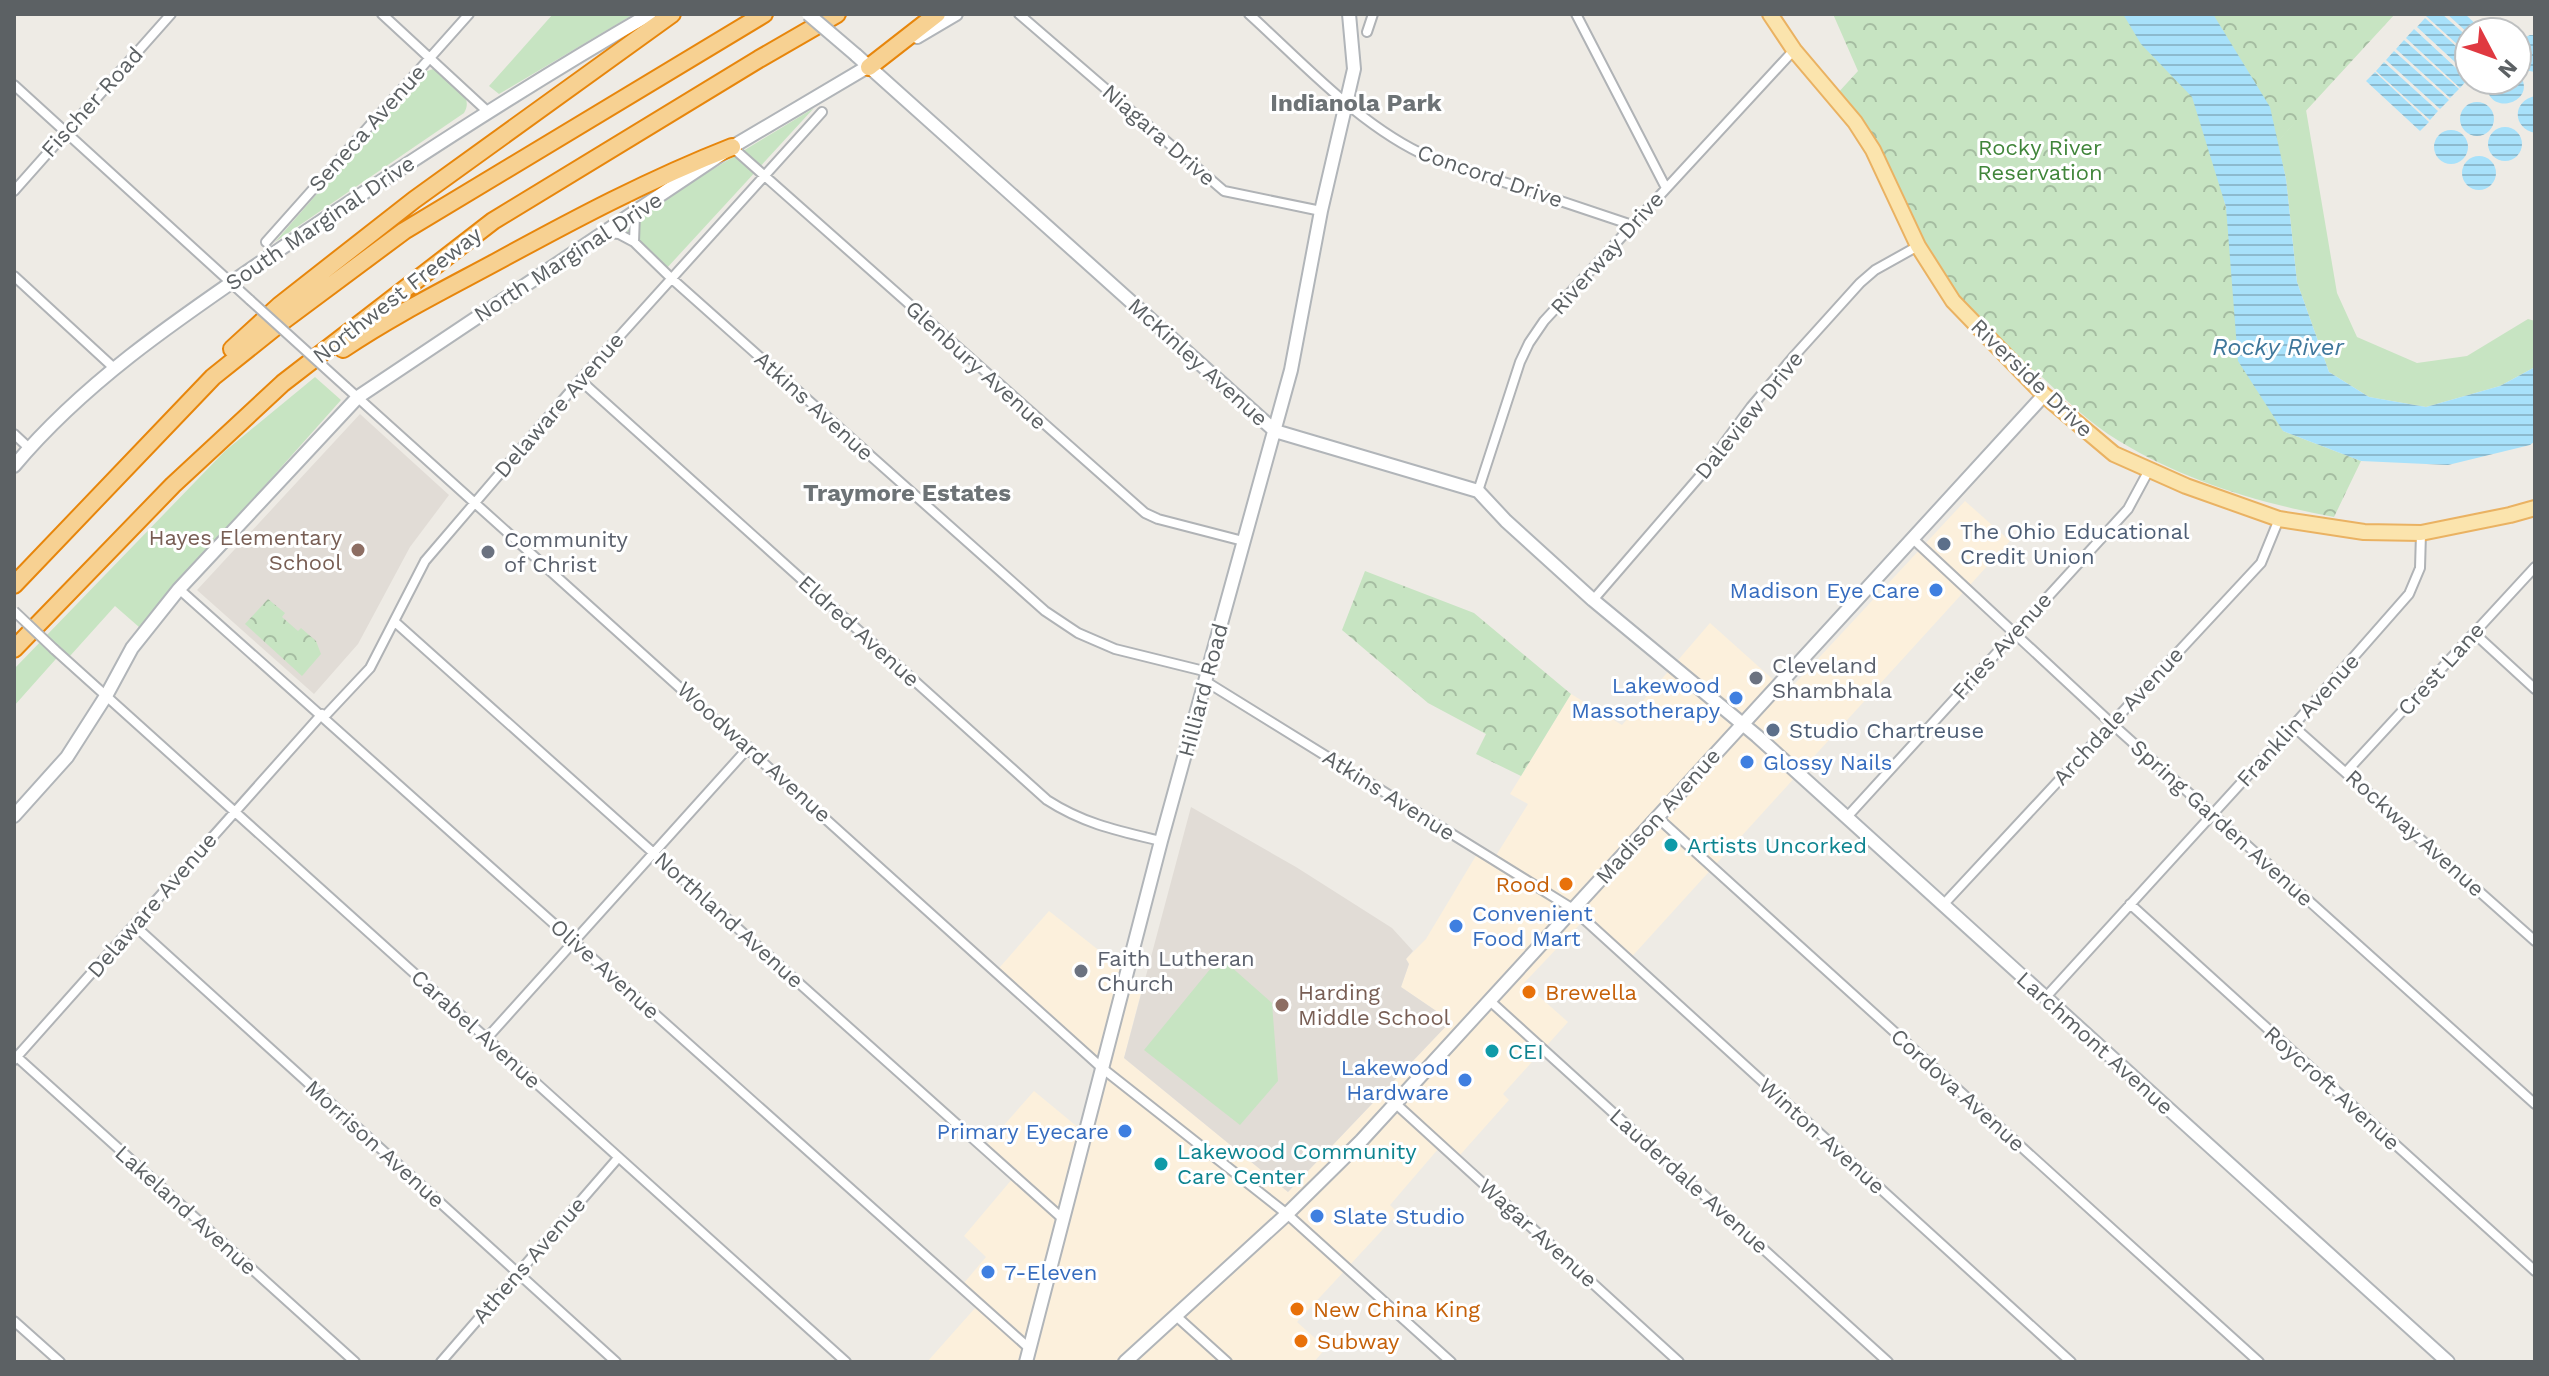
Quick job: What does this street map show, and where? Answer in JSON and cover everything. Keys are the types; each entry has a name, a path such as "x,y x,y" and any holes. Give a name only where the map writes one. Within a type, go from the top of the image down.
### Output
{"highway":[{"path":"213,377 235,346 304,286 414,200 672,14"},
{"name":"Northwest Freeway","path":"14,585 213,377 283,321 404,231 764,14"},
{"name":"Northwest Freeway","path":"14,649 173,485 283,383 493,221 837,14"},
{"path":"862,61 937,14"},
{"path":"173,485 300,378 375,327 579,217 671,171 732,147"}],"main road":[{"name":"South Marginal Drive","path":"14,466 114,368 231,282 487,111 650,14"},
{"name":"McKinley Avenue","path":"808,14 1275,431 1478,491"},
{"name":"North Marginal Drive","path":"14,816 67,757 132,648 179,589 358,397 862,61 956,14"},
{"name":"Hilliard Road","path":"1028,1356 1161,841 1291,370 1321,211 1354,69 1349,14"},
{"name":"Riverside Drive","path":"1770,14 1794,50 1855,122 1873,150 1918,246 1953,301 2044,395 2114,454 2186,486 2279,519 2364,532 2421,533 2535,508"},
{"name":"Madison Avenue","path":"1125,1362 1335,1169 2044,395"},
{"path":"1478,491 1506,521 1593,600 1743,723"},
{"name":"Larchmont Avenue","path":"1743,723 2448,1362"}],"street":[{"name":"Fischer Road","path":"14,191 171,14"},
{"path":"382,14 487,111"},
{"name":"Seneca Avenue","path":"266,242 469,14"},
{"name":"Niagara Drive","path":"1019,14 1224,191 1321,211"},
{"name":"Concord Drive","path":"1249,14 1348,102 1409,148 1632,225"},
{"path":"1367,32 1373,14"},
{"path":"1576,14 1666,188"},
{"name":"Riverway Drive","path":"1478,491 1520,362 1544,321 1794,50"},
{"name":"Woodward Avenue","path":"14,85 1102,1068 1287,1214 1451,1362"},
{"name":"Delaware Avenue","path":"15,1058 235,811 370,668 425,561 580,380 822,112"},
{"name":"Glenbury Avenue","path":"732,147 1145,513 1243,541"},
{"path":"634,242 635,213"},
{"name":"Atkins Avenue","path":"602,233 619,234 634,242 1045,611 1078,633 1115,649 1206,676 1573,909"},
{"name":"Daleview Drive","path":"1593,600 1700,476 1751,407 1860,283 1875,270 1918,246"},
{"path":"14,276 114,368"},
{"name":"Eldred Avenue","path":"580,380 1047,800 1093,824 1161,841"},
{"path":"14,434 29,448"},
{"name":"Fries Avenue","path":"1847,817 2128,509 2149,470"},
{"name":"Archdale Avenue","path":"1943,905 2261,563 2279,519"},
{"name":"Franklin Avenue","path":"2045,998 2409,594 2420,568 2421,533"},
{"name":"Spring Garden Avenue","path":"1912,538 2111,723 2535,1104"},
{"name":"Crest Lane","path":"2347,771 2535,567"},
{"name":"Olive Avenue","path":"179,589 573,940 1028,1356"},
{"name":"Carabel Avenue","path":"14,611 846,1362"},
{"name":"Northland Avenue","path":"395,622 1063,1219"},
{"path":"2474,633 2535,689"},
{"name":"Rockway Avenue","path":"2293,726 2535,941"},
{"path":"487,1038 749,747"},
{"name":"Cordova Avenue","path":"1657,817 2259,1362"},
{"name":"Roycroft Avenue","path":"2130,904 2535,1271"},
{"name":"Winton Avenue","path":"1573,909 2071,1362"},
{"name":"Morrison Avenue","path":"135,926 616,1362"},
{"name":"Lauderdale Avenue","path":"1490,1001 1888,1362"},
{"name":"Lakeland Avenue","path":"15,1058 355,1362"},
{"name":"Wagar Avenue","path":"1396,1104 1679,1362"},
{"name":"Athens Avenue","path":"441,1362 618,1158"},
{"path":"1175,1315 1227,1362"},
{"path":"14,1321 60,1362"}],"shaded area":[{"path":"360,414 449,495 410,547 358,644 314,694 197,590"},
{"path":"1965,501 2010,541 1626,963 1581,923 1524,983 1568,1022 1503,1094 1509,1100 1460,1155 1445,1141 1390,1205 1398,1213 1297,1322 1326,1348 1314,1362 927,1362 976,1307 958,1290 986,1257 964,1236 1013,1178 982,1150 1034,1091 1080,1129 1096,1068 993,975 1049,911 1143,985 1124,1058 1288,1192 1451,1021 1401,987 1409,964 1406,959 1426,939 1477,854 1492,862 1528,804 1510,794 1571,694 1622,725 1710,623 1787,692"},
{"name":"Harding Middle School","path":"1191,807 1296,867 1392,928 1413,951 1406,959 1409,964 1401,987 1451,1021 1288,1192 1124,1058"}],"green space":[{"path":"553,14 634,14 499,94 489,86"},
{"name":"Rocky River Reservation","path":"1833,14 2395,14 2224,200 2283,431 2361,461 2334,517 2223,489 2170,468 2108,434 2039,374 2032,381 1966,313 1836,95 1858,71"},
{"path":"433,69 463,93 467,106 464,113 275,242 422,73"},
{"path":"814,108 666,269 627,233 626,222"},
{"path":"2306,110 2337,293 2357,337 2417,363 2467,356 2528,319 2535,321 2535,367 2500,386 2426,407 2369,397 2329,372 2297,282 2286,179 2277,142"},
{"path":"315,377 341,400 139,627 115,606 70,656 63,651 14,706 14,669 225,451"},
{"path":"1365,571 1474,613 1571,694 1521,776 1476,754 1486,734 1428,703 1342,630"},
{"path":"268,599 285,613 282,617 298,631 301,628 316,641 321,654 302,676 245,624"},
{"path":"1220,957 1272,1003 1278,1081 1240,1125 1144,1050"}],"water":[{"name":"Rocky River","path":"2123,14 2213,14 2270,107 2286,179 2297,282 2329,372 2369,397 2426,407 2500,386 2535,367 2535,441 2530,445 2448,465 2361,461 2283,431 2238,361 2226,207 2192,97 2141,44"},
{"path":"2442,14 2453,24 2453,40 2426,16"},
{"path":"2447,14 2467,16 2453,16 2453,19"},
{"path":"2425,18 2453,43 2453,60 2417,27"},
{"path":"2414,29 2453,65 2453,82 2406,38"},
{"path":"2533,35 2535,35 2533,72"},
{"path":"2404,40 2453,84 2453,95 2450,98 2396,49"},
{"path":"2394,51 2449,100 2440,109 2386,60"},
{"path":"2384,62 2438,111 2430,120 2376,71"},
{"path":"2375,72 2429,122 2420,131 2366,81"},
{"path":"2491,96 2519,96 2511,102 2494,100"},
{"path":"2535,96 2535,133 2522,126 2518,114 2522,103"},
{"path":"2477,102 2489,107 2494,119 2489,131 2477,136 2465,131 2460,119 2465,107"},
{"path":"2505,127 2517,132 2522,144 2517,156 2505,161 2493,156 2488,144 2493,132"},
{"path":"2451,130 2463,135 2468,147 2463,159 2451,164 2439,159 2434,147 2439,135"},
{"path":"2479,156 2491,161 2496,173 2491,185 2479,190 2467,185 2462,173 2467,161"}],"place":[{"name":"The Ohio Educational Credit Union","path":"1944,544"},
{"name":"Hayes Elementary School","path":"358,550"},
{"name":"Community of Christ","path":"488,552"},
{"name":"Madison Eye Care","path":"1936,590"},
{"name":"Cleveland Shambhala","path":"1756,678"},
{"name":"Lakewood Massotherapy","path":"1736,698"},
{"name":"Studio Chartreuse","path":"1773,730"},
{"name":"Glossy Nails","path":"1747,762"},
{"name":"Artists Uncorked","path":"1671,845"},
{"name":"Rood","path":"1566,884"},
{"name":"Convenient Food Mart","path":"1456,926"},
{"name":"Faith Lutheran Church","path":"1081,971"},
{"name":"Brewella","path":"1529,992"},
{"name":"Harding Middle School","path":"1282,1005"},
{"name":"CEI","path":"1492,1051"},
{"name":"Lakewood Hardware","path":"1465,1080"},
{"name":"Primary Eyecare","path":"1125,1131"},
{"name":"Lakewood Community Care Center","path":"1161,1164"},
{"name":"Slate Studio","path":"1317,1216"},
{"name":"7-Eleven","path":"988,1272"},
{"name":"New China King","path":"1297,1309"},
{"name":"Subway","path":"1301,1341"}],"district":[{"name":"Indianola Park","path":"1356,103"},
{"name":"Traymore Estates","path":"907,493"}]}
